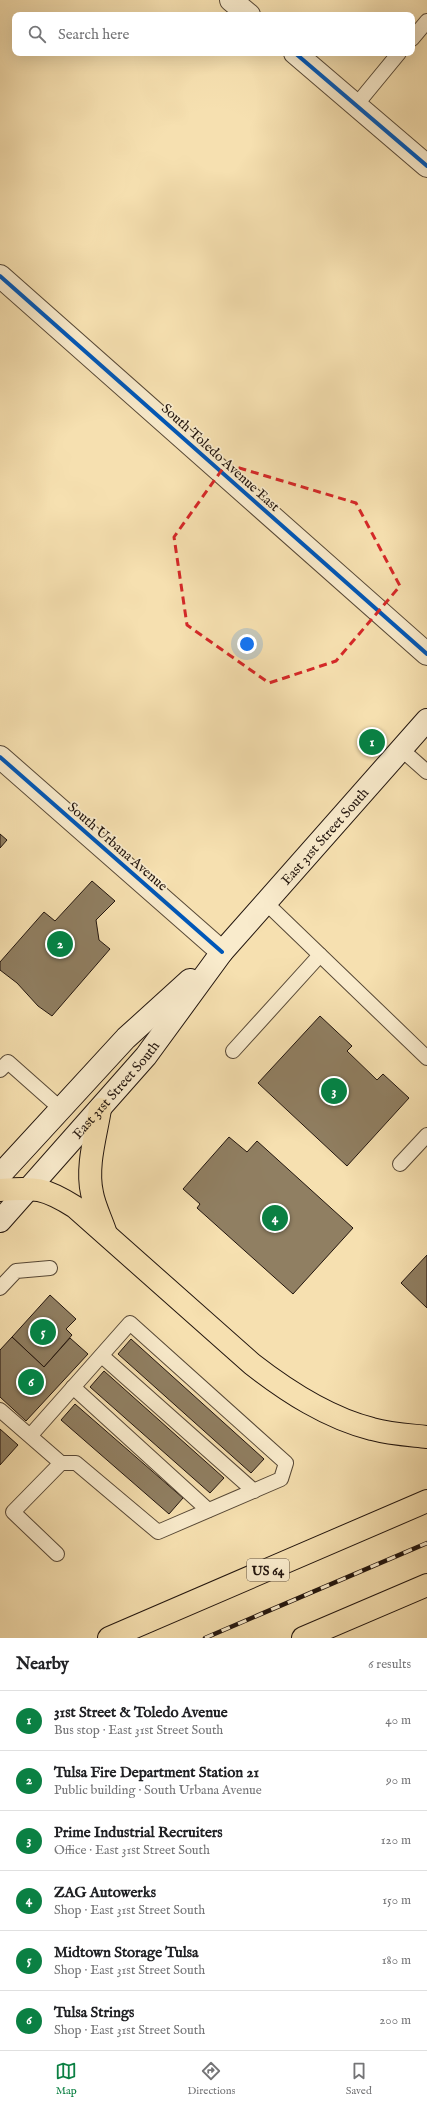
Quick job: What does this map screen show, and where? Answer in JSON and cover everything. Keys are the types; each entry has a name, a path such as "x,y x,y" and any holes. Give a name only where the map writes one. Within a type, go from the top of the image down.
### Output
{"highway":[{"path":"100,1109 93,1154 91,1184 92,1193 105,1232"},
{"path":"0,1190 30,1187 56,1195 75,1207 105,1232 252,1364 279,1385 311,1404 373,1430 427,1437"},
{"name":"US 64","path":"109,1638 427,1501"},
{"path":"303,1638 427,1585"}],"street":[{"path":"231,0 245,12"},
{"path":"299,56 357,104 427,166"},
{"name":"South Toledo Avenue East","path":"0,276 427,654"},
{"name":"East 31st Street South","path":"0,1221 146,1056 222,952 427,720"},
{"name":"South Urbana Avenue","path":"0,757 222,952"},
{"name":"East 31st Street South","path":"0,1175 126,1038 222,952"}],"lane":[{"path":"415,35 427,22"},
{"path":"357,104 397,56"},
{"path":"401,749 427,772"},
{"path":"265,902 427,1058"},
{"path":"233,1051 320,955"},
{"path":"0,1070 8,1062 61,1109"},
{"path":"400,1164 427,1136"},
{"path":"0,1288 16,1271 50,1268"},
{"path":"0,1410 61,1463 76,1464 158,1532 281,1479 286,1463 130,1323 30,1436"},
{"path":"102,1356 254,1491"},
{"path":"73,1387 208,1510"},
{"path":"57,1554 13,1512 61,1463"}],"highlighted area":[{"path":"226,464 356,503 400,586 336,661 269,683 187,625 174,537"}],"building":[{"path":"0,834 7,840 0,848"},
{"path":"92,881 115,901 96,920 99,940 110,949 52,1016 38,1006 17,983 0,970 0,962 44,912 55,921"},
{"path":"320,1016 352,1046 347,1051 377,1080 383,1074 409,1098 347,1166 258,1083"},
{"path":"229,1137 247,1152 257,1141 353,1228 293,1294 197,1208 200,1204 183,1189"},
{"path":"427,1255 427,1308 401,1283"},
{"path":"50,1295 76,1319 66,1329 72,1335 44,1367 12,1337"},
{"path":"12,1337 44,1367 70,1338 88,1354 26,1421 0,1397 0,1350"},
{"path":"131,1339 264,1459 251,1473 118,1354"},
{"path":"104,1371 224,1478 210,1493 90,1387"},
{"path":"75,1404 183,1498 169,1514 61,1420"},
{"path":"0,1429 18,1445 0,1465"}],"railway":[{"path":"205,1638 427,1543"}],"cycle path":[{"path":"299,56 427,166"},
{"path":"0,276 427,654"},
{"path":"0,757 222,952"}],"place":[{"name":"31st Street & Toledo Avenue","path":"372,742"},
{"name":"Tulsa Fire Department Station 21","path":"60,944"},
{"name":"Prime Industrial Recruiters","path":"334,1091"},
{"name":"ZAG Autowerks","path":"275,1218"},
{"name":"Midtown Storage Tulsa","path":"43,1332"},
{"name":"Tulsa Strings","path":"31,1382"}]}
